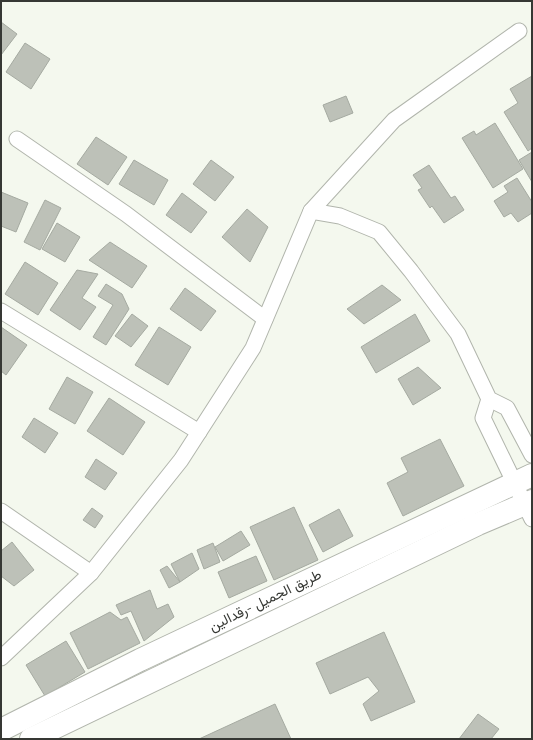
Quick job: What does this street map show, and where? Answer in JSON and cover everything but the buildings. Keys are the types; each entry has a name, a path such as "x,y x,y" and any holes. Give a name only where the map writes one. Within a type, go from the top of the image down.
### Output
{"main road":[{"name":"طريق الجميل -رقدالين","path":"1,730 140,660 523,478"},
{"name":"طريق الجميل -رقدالين","path":"31,739 471,528 529,508"}],"street":[{"path":"1,658 91,573 180,460 253,348 310,212 394,120 519,31"},
{"path":"17,139 126,214 265,319"},
{"path":"310,212 340,216 379,232 411,271 458,334 489,399 508,408 532,455"},
{"path":"1,311 199,432"},
{"path":"489,399 484,418 523,478 529,508"},
{"path":"1,511 91,573"}]}
